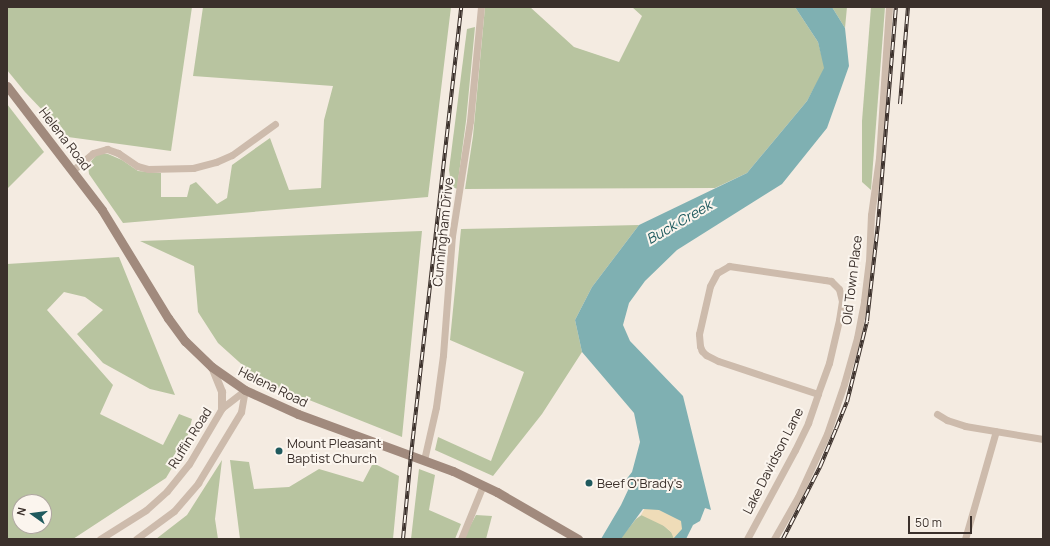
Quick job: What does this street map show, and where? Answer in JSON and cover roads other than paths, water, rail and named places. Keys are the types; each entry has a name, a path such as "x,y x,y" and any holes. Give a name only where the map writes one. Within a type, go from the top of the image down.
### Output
{"main road":[{"name":"Helena Road","path":"7,86 73,170 121,238 168,318 185,341 212,367 245,390 298,414 453,471 576,538"}],"street":[{"name":"Cunningham Drive","path":"424,460 436,407 443,355 452,236 470,121 480,7"},
{"name":"Old Town Place","path":"774,539 798,497 827,434 844,384 857,338 869,262 872,215 879,158 889,7"},
{"path":"73,170 93,153 107,149 118,153 137,166 148,169 194,168 216,162 232,155 275,124"},
{"name":"Lake Davidson Lane","path":"747,539 796,450 808,423 829,363 842,301 841,294 836,284 825,280 736,266 726,267 716,273 710,286 700,334 700,346 706,355 818,394"},
{"path":"212,367 222,392 222,408"},
{"path":"136,539 174,511 198,483 241,412 245,390"},
{"name":"Ruffin Road","path":"100,539 146,510 167,491 189,464 222,408 245,390"},
{"path":"937,414 954,423 1043,439"},
{"path":"965,539 996,431"},
{"path":"461,539 483,486"}],"water":[{"name":"Buck Creek","path":"795,7 832,7 845,28 849,66 827,128 782,184 677,250 645,281 629,303 623,325 630,341 683,396 711,510 705,508 700,521 693,525 686,539 673,539 682,529 681,521 659,510 643,509 621,539 601,539 629,488 625,481 632,472 640,442 634,413 582,352 575,320 592,287 639,225 747,173 807,101 824,68 818,42"}],"railway":[{"path":"403,539 461,7"},
{"path":"783,539 820,467 847,402 867,321 878,225 896,7"},
{"path":"900,104 908,7"}],"place":[{"name":"Mount Pleasant Baptist Church","path":"279,451"},
{"name":"Beef O'Brady's","path":"589,483"}]}
